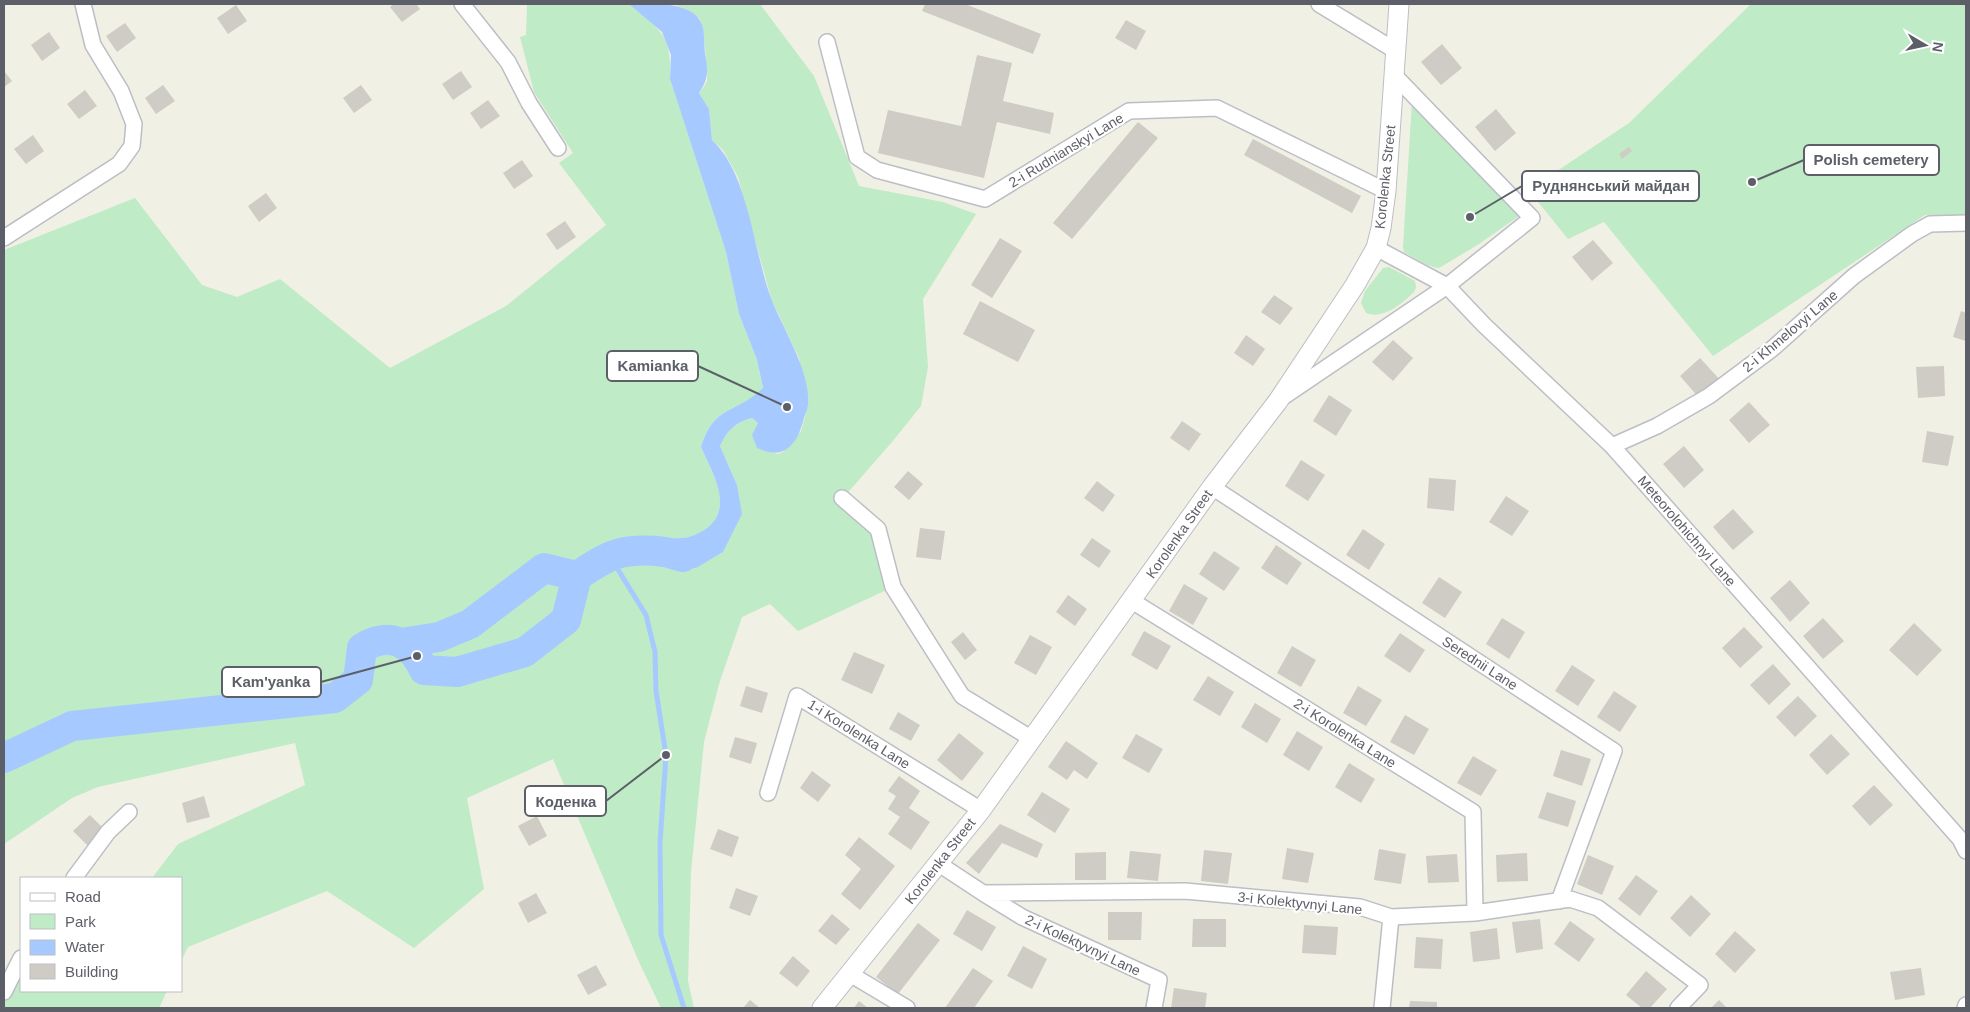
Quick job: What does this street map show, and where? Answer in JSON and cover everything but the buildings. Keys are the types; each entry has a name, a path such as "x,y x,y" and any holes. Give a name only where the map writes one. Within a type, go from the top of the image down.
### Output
{"street":[{"path":"4,238 119,164 132,146 134,124 121,91 93,45 83,4"},
{"path":"462,4 508,62 530,103 558,148"},
{"path":"1319,4 1396,51"},
{"name":"Korolenka Street","path":"822,1008 981,810 1212,487 1278,400 1355,286 1376,248 1386,191 1399,4"},
{"name":"2-i Rudnianskyi Lane","path":"827,42 857,157 877,170 985,199 1129,111 1217,108 1386,191"},
{"path":"1278,400 1447,286 1532,218 1394,76"},
{"name":"2-i Khmelovyi Lane","path":"1612,446 1657,426 1708,396 1772,349 1854,276 1912,234 1930,224 1966,223"},
{"name":"Meteorolohichnyi Lane","path":"1376,248 1447,286 1484,325 1612,446 1960,839 1966,850"},
{"name":"Serednii Lane","path":"1212,487 1614,751 1559,901"},
{"path":"842,498 878,529 892,587 962,696 1032,739"},
{"name":"2-i Korolenka Lane","path":"1132,601 1473,812 1475,912"},
{"name":"1-i Korolenka Lane","path":"768,792 797,696 981,810"},
{"path":"75,877 108,832 129,812"},
{"path":"939,864 983,893"},
{"name":"3-i Kolektyvnyi Lane","path":"983,893 1185,891 1360,907 1391,917 1475,912 1570,898 1598,908 1700,985 1678,1008"},
{"name":"2-i Kolektyvnyi Lane","path":"983,893 1022,917 1159,980 1154,1008"},
{"path":"1382,1008 1391,917"},
{"path":"4,992 20,960"},
{"path":"850,974 907,1008"}],"green space":[{"path":"527,4 630,4 650,21 662,35 669,53 670,79 726,252 739,314 757,360 763,389 753,397 718,417 706,434 701,447 719,490 719,512 714,522 702,531 686,538 641,537 648,565 696,568 737,485 720,446 732,428 752,418 758,423 757,448 778,454 783,452 801,431 808,406 799,358 771,298 738,177 723,150 712,140 709,109 699,93 707,80 701,21 688,10 671,4 760,4 814,76 859,186 943,202 976,214 923,299 928,367 921,406 843,498 878,529 893,587 798,631 770,604 742,617 719,684 704,742 691,872 688,981 694,1008 661,1008 639,962 553,759 467,798 484,889 414,948 327,891 188,947 182,959 182,877 153,877 178,844 305,785 295,743 98,787 72,798 4,844 4,250 135,198 202,285 237,297 280,279 390,368 506,306 606,225 559,163 573,153 534,92 520,37 526,35"},
{"path":"1751,4 1966,4 1966,217 1925,215 1713,356 1604,222 1568,239 1526,187 1548,177 1629,123"},
{"path":"1412,102 1522,214 1479,244 1439,268 1430,266 1404,252 1403,247"},
{"path":"1389,267 1415,281 1416,287 1414,292 1404,301 1386,312 1372,315 1366,313 1361,303 1365,291 1383,268"},
{"path":"20,960 20,992 167,992 159,1008 4,1008 4,992"}],"water":[{"path":"629,4 658,4 679,7 696,15 701,22 704,33 707,69 705,83 699,93 709,109 712,140 734,172 742,192 771,298 801,364 808,391 808,404 799,433 793,443 785,450 776,453 757,448 752,435 758,423 752,418 736,425 726,436 720,446 737,485 742,514 723,552 696,568 648,565 641,537 686,538 702,531 714,522 719,512 719,490 701,447 706,433 719,417 763,388 757,360 739,314 726,252 670,79 671,55 662,32"}],"waterway":[{"path":"4,758 72,726 335,698 358,680 362,648 382,640 399,642 406,646 413,652 424,670 457,672 525,652 566,620 577,576 599,562 618,554 638,551 665,552 683,557"},
{"path":"609,555 646,615 655,652 656,691 666,755 660,843 661,935 684,1008"},
{"path":"401,643 439,637 470,624 544,568 577,576"}],"place":[{"name":"Polish cemetery","path":"1752,182"},
{"name":"Руднянський майдан","path":"1470,217"},
{"name":"Kamianka","path":"787,407"},
{"name":"Kam'yanka","path":"417,656"},
{"name":"Коденка","path":"666,755"}]}
